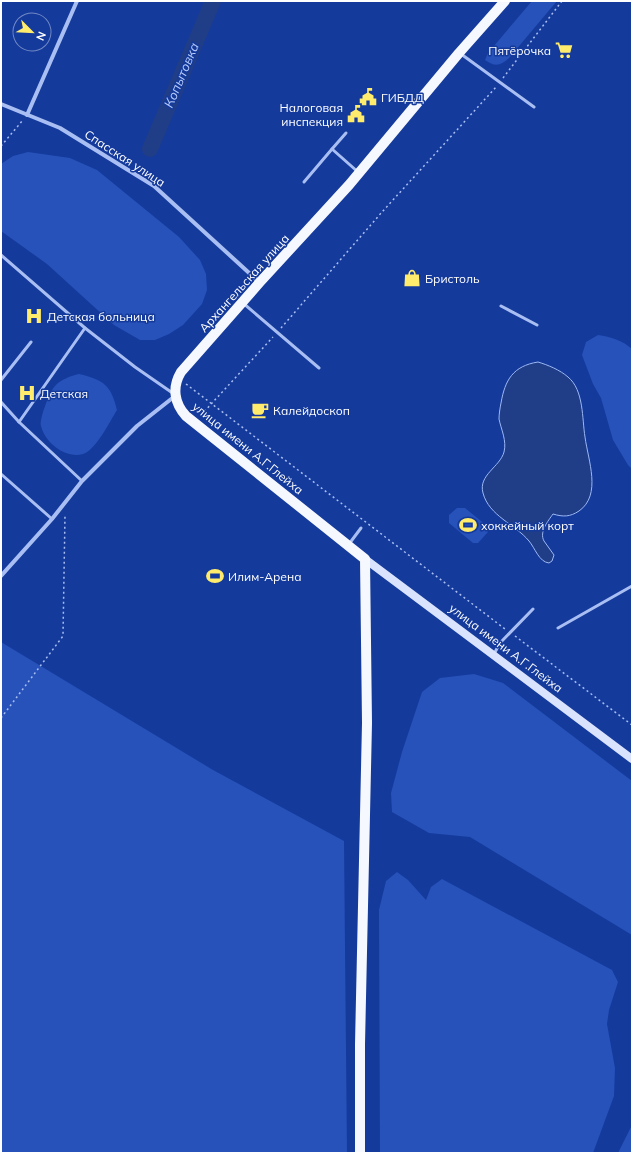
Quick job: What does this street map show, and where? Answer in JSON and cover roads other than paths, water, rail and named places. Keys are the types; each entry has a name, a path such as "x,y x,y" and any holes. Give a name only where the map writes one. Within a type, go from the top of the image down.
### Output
{"main road":[{"name":"Архангельская улица","path":"175,396 176,384 182,372 260,282 360,173 459,53 505,1"},
{"name":"улица имени А.Г.Глейха","path":"175,396 182,411 364,559"},
{"path":"360,1153 360,1044 367,723 364,559"}],"street":[{"path":"27,115 77,1"},
{"name":"Спасская улица","path":"1,104 60,128 154,186 260,282"},
{"path":"1,576 52,519 82,481 137,426 175,396"},
{"name":"улица имени А.Г.Глейха","path":"364,559 632,759"}],"lane":[{"path":"459,53 534,107"},
{"path":"304,182 346,133"},
{"path":"332,149 360,173"},
{"path":"1,255 85,328 175,396"},
{"path":"243,302 319,368"},
{"path":"501,306 537,326"},
{"path":"19,422 85,328"},
{"path":"1,380 31,342"},
{"path":"1,402 19,422 82,481"},
{"path":"1,474 52,519"},
{"path":"348,546 361,528"},
{"path":"558,628 632,586"},
{"path":"493,655 500,644 533,609"}],"waterway":[{"name":"Копытовка","path":"150,149 213,1"}],"place":[{"name":"Пятёрочка","path":"564,50"},
{"name":"ГИБДД","path":"368,97"},
{"name":"Налоговая инспекция","path":"356,114"},
{"name":"Бристоль","path":"412,278"},
{"name":"Детская больница","path":"34,316"},
{"name":"Детская","path":"27,393"},
{"name":"Калейдоскоп","path":"260,410"},
{"name":"хоккейный корт","path":"468,525"},
{"name":"Илим-Арена","path":"215,576"}]}
